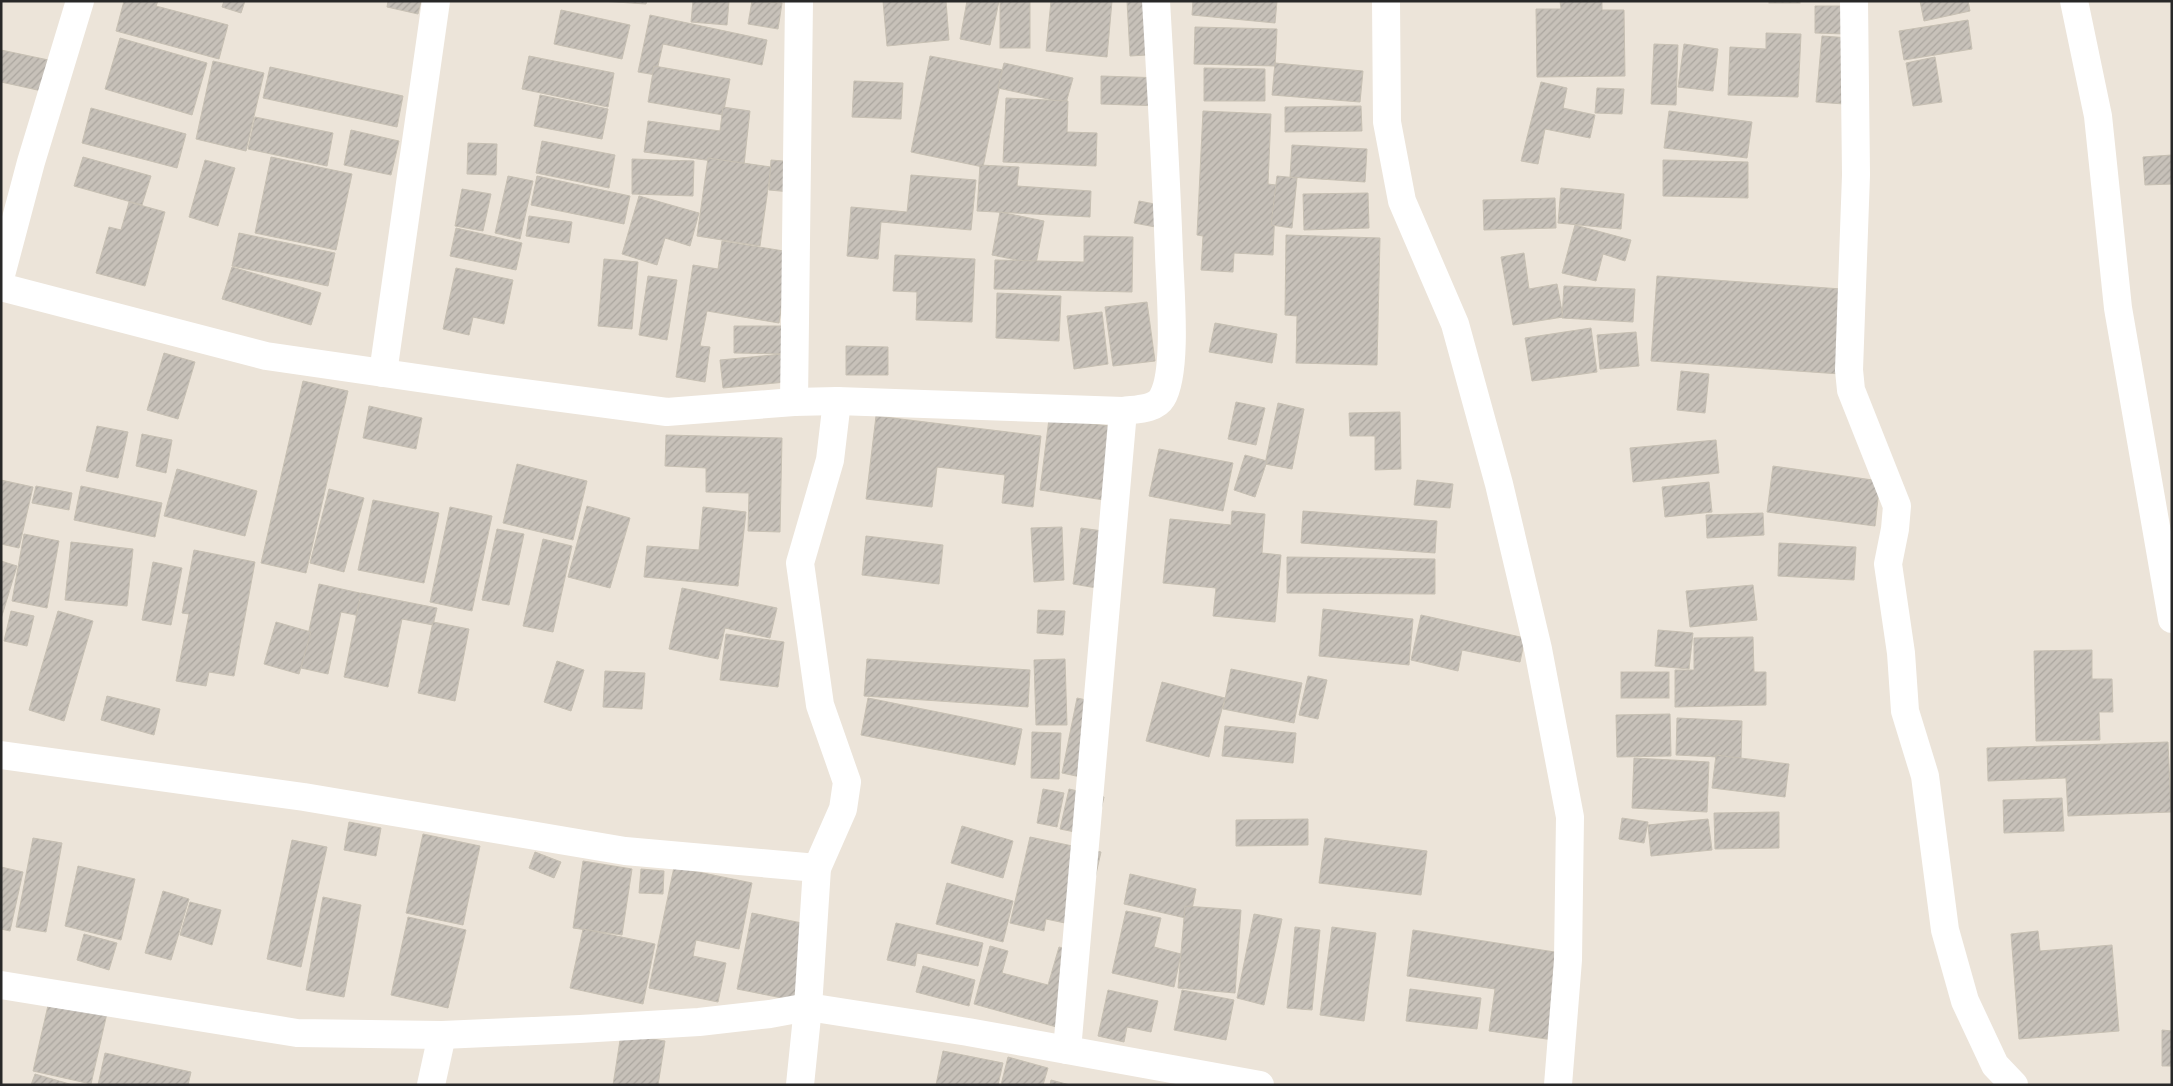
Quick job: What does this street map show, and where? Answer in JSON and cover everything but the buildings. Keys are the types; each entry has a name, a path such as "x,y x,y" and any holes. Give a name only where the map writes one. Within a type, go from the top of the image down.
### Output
{"street":[{"path":"1,275 31,162 80,1"},
{"path":"383,373 436,1"},
{"path":"794,402 799,1"},
{"path":"1,287 266,356 667,412 794,402 838,401 1123,411 1149,407 1161,399 1170,360 1171,304 1156,1"},
{"path":"1386,1 1387,122 1402,200 1455,324 1494,466 1538,649 1570,817 1568,960 1558,1085"},
{"path":"1854,1 1856,175 1849,370 1851,390 1897,506 1895,529 1888,564 1901,653 1905,711 1925,776 1945,930 1965,1001 1994,1065 2014,1085"},
{"path":"2074,1 2098,116 2118,308 2172,619"},
{"path":"800,1085 808,1007 817,868 843,809 847,782 820,705 800,563 830,460 838,401"},
{"path":"1067,1050 1123,411"},
{"path":"1,755 304,797 625,851 817,868"},
{"path":"1,985 297,1033 442,1035 700,1022 770,1014 808,1007 1067,1050 1186,1078 1260,1085"},
{"path":"431,1085 442,1035"}]}
